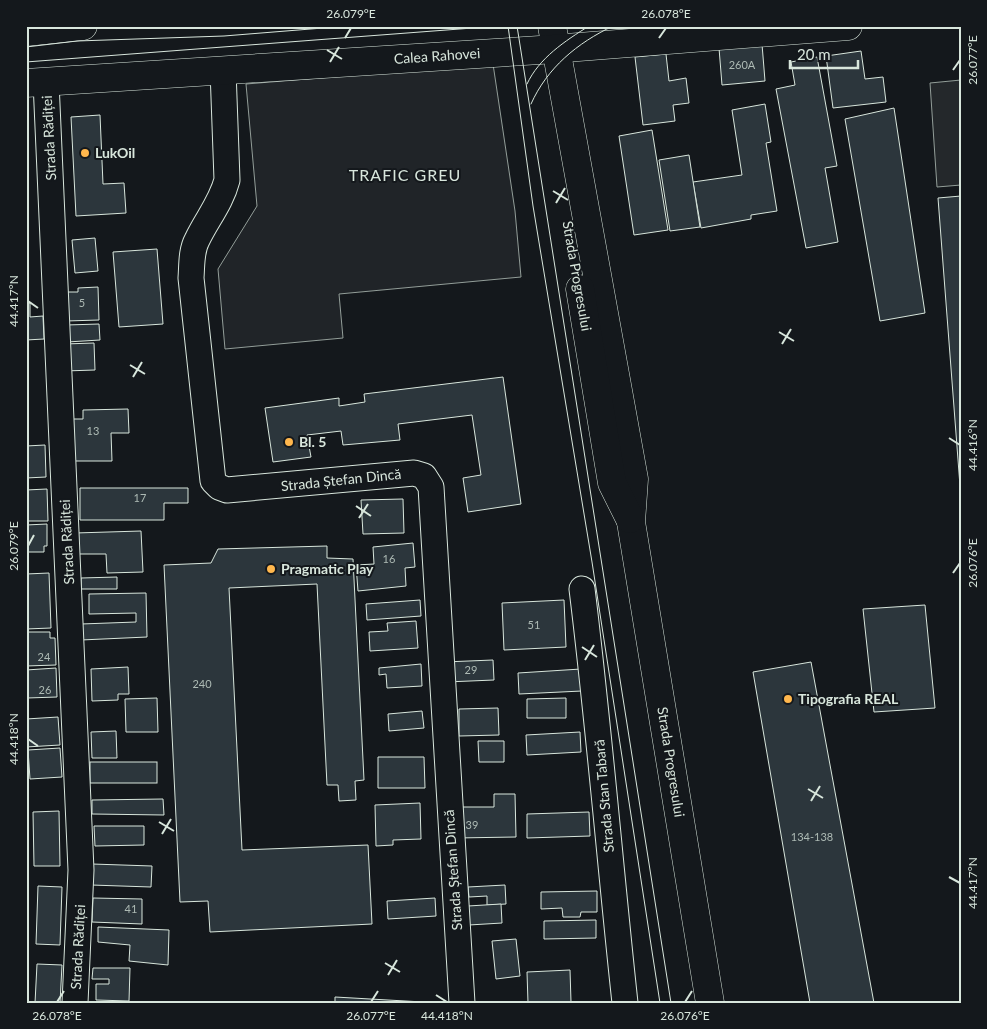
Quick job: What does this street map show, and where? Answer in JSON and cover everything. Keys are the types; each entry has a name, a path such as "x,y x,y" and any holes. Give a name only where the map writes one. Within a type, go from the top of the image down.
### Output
{"main road":[{"path":"26,32 83,26"},
{"name":"Calea Rahovei","path":"36,83 223,70 546,38 848,26"},
{"name":"Strada Progresului","path":"546,38 612,483 631,522 710,1003"}],"street":[{"name":"Strada Ștefan Dincă","path":"223,70 227,180 222,198 196,241 192,256 191,278 213,481 219,487 227,490 414,473 424,476 431,487 462,1003"},
{"name":"Strada Rădiței","path":"36,83 81,870 75,1003"},
{"name":"Strada Stan Tabară","path":"582,588 596,702 600,766 625,1003"}],"shaded area":[{"path":"493,64 515,211 521,277 339,294 343,338 225,349 218,269 257,206 246,84"},
{"path":"961,80 961,185 937,187 930,83"}],"building":[{"path":"762,44 765,81 722,85 719,48"},
{"path":"861,51 865,79 883,77 886,102 833,108 826,56"},
{"path":"666,54 669,81 686,78 689,103 673,105 675,121 643,125 635,57"},
{"path":"817,57 837,166 825,168 838,242 806,248 776,89 795,85 791,62"},
{"path":"765,104 771,142 766,143 777,211 751,215 751,219 701,228 693,182 742,175 732,110"},
{"path":"894,108 925,313 880,321 845,119"},
{"path":"100,115 103,184 124,183 126,213 76,216 71,117"},
{"path":"652,130 668,230 634,235 619,136"},
{"path":"689,155 700,227 670,231 659,160"},
{"path":"961,196 961,499 938,198"},
{"path":"95,238 98,271 75,273 72,240"},
{"path":"157,249 163,324 119,327 113,252"},
{"path":"98,287 99,320 66,321 65,292 78,292 78,288"},
{"path":"26,303 30,303 30,317 43,316 44,339 26,340"},
{"path":"99,324 100,340 67,342 66,325"},
{"path":"94,343 95,370 64,371 64,344"},
{"name":"Bl. 5","path":"503,377 521,504 468,512 463,478 481,475 472,415 398,424 400,440 343,445 341,431 307,435 311,457 273,462 265,408 339,398 339,406 365,402 364,394"},
{"path":"128,409 129,433 111,433 112,461 73,461 72,419 83,419 83,410"},
{"path":"45,445 46,477 26,478 26,446"},
{"path":"80,488 188,488 188,503 164,503 164,520 80,520"},
{"path":"47,489 48,521 26,521 26,490"},
{"path":"403,499 404,533 363,534 361,500"},
{"path":"47,524 47,546 44,546 44,552 26,552 26,525"},
{"path":"141,531 143,572 107,573 106,554 76,554 75,533"},
{"path":"413,543 415,567 405,568 406,586 358,591 356,565 374,564 373,547"},
{"path":"327,546 327,558 353,559 364,780 355,781 356,800 339,801 338,785 327,785 317,584 229,588 242,850 368,845 372,924 210,932 208,901 180,902 164,565 211,563 218,549"},
{"path":"49,573 51,628 26,629 26,574"},
{"path":"117,577 117,589 81,589 81,578"},
{"path":"146,593 147,637 81,640 81,624 136,622 136,613 89,614 89,594"},
{"path":"420,600 421,616 367,620 366,604"},
{"path":"564,600 566,647 504,650 502,603"},
{"path":"925,605 935,708 874,712 863,609"},
{"path":"416,621 418,648 370,651 369,632 388,631 387,623"},
{"path":"26,632 50,632 50,638 55,638 56,665 26,666"},
{"path":"493,660 494,680 446,682 444,662"},
{"path":"811,662 874,1003 810,1003 753,672"},
{"path":"421,664 422,686 387,688 386,674 379,675 379,668"},
{"path":"128,667 129,694 118,694 118,700 92,701 91,669"},
{"path":"56,668 57,697 27,698 26,670"},
{"path":"581,669 582,691 519,694 518,673"},
{"path":"157,698 158,732 126,732 125,699"},
{"path":"566,698 566,718 527,718 527,699"},
{"path":"498,708 499,735 459,736 459,709"},
{"path":"422,711 424,728 389,731 388,714"},
{"path":"58,717 60,745 26,747 26,719"},
{"path":"116,731 117,758 92,758 91,732"},
{"path":"580,732 581,752 527,755 526,735"},
{"path":"478,741 504,741 504,762 479,762"},
{"path":"60,748 62,777 30,779 28,750"},
{"path":"378,757 424,757 425,788 378,788"},
{"path":"90,762 157,762 157,783 90,783"},
{"path":"494,794 515,794 516,837 456,838 456,807 494,807"},
{"path":"163,799 164,815 92,814 92,800"},
{"path":"420,803 421,839 393,840 393,845 376,846 375,805"},
{"path":"59,811 60,866 34,866 33,812"},
{"path":"589,812 590,836 527,838 527,814"},
{"path":"94,826 144,826 144,845 95,846"},
{"path":"92,864 152,866 151,887 91,885"},
{"path":"505,885 506,904 487,905 487,896 469,897 468,887"},
{"path":"38,886 62,887 60,945 36,944"},
{"path":"597,891 597,912 581,912 580,917 563,917 562,908 541,909 541,892"},
{"path":"93,898 142,899 142,924 92,922"},
{"path":"435,898 436,916 388,919 387,901"},
{"path":"501,904 502,923 469,925 468,906"},
{"path":"596,920 596,938 544,939 544,921"},
{"path":"98,927 169,930 168,965 129,961 130,945 98,942"},
{"path":"516,939 520,976 496,979 492,941"},
{"path":"37,964 62,965 60,1003 35,1003"},
{"path":"93,968 130,968 129,1001 96,1000 96,984 109,984 109,979 92,979"},
{"path":"570,970 571,1002 528,1003 527,972"},
{"path":"335,997 423,1002 423,1003 335,1003"}],"tram line":[{"path":"26,47 77,41 224,36 348,26"},
{"path":"26,62 499,26"},
{"path":"508,26 533,206 592,562 660,1003"},
{"path":"517,26 671,1003"},
{"path":"527,84 538,66 546,58 562,44 589,26"},
{"path":"531,104 554,68 587,40 613,26"}],"place":[{"name":"LukOil","path":"85,153"},
{"name":"Bl. 5","path":"289,442"},
{"name":"Pragmatic Play","path":"271,569"},
{"name":"Tipografia REAL","path":"788,699"}],"district":[{"name":"TRAFIC GREU","path":"405,175"}]}
